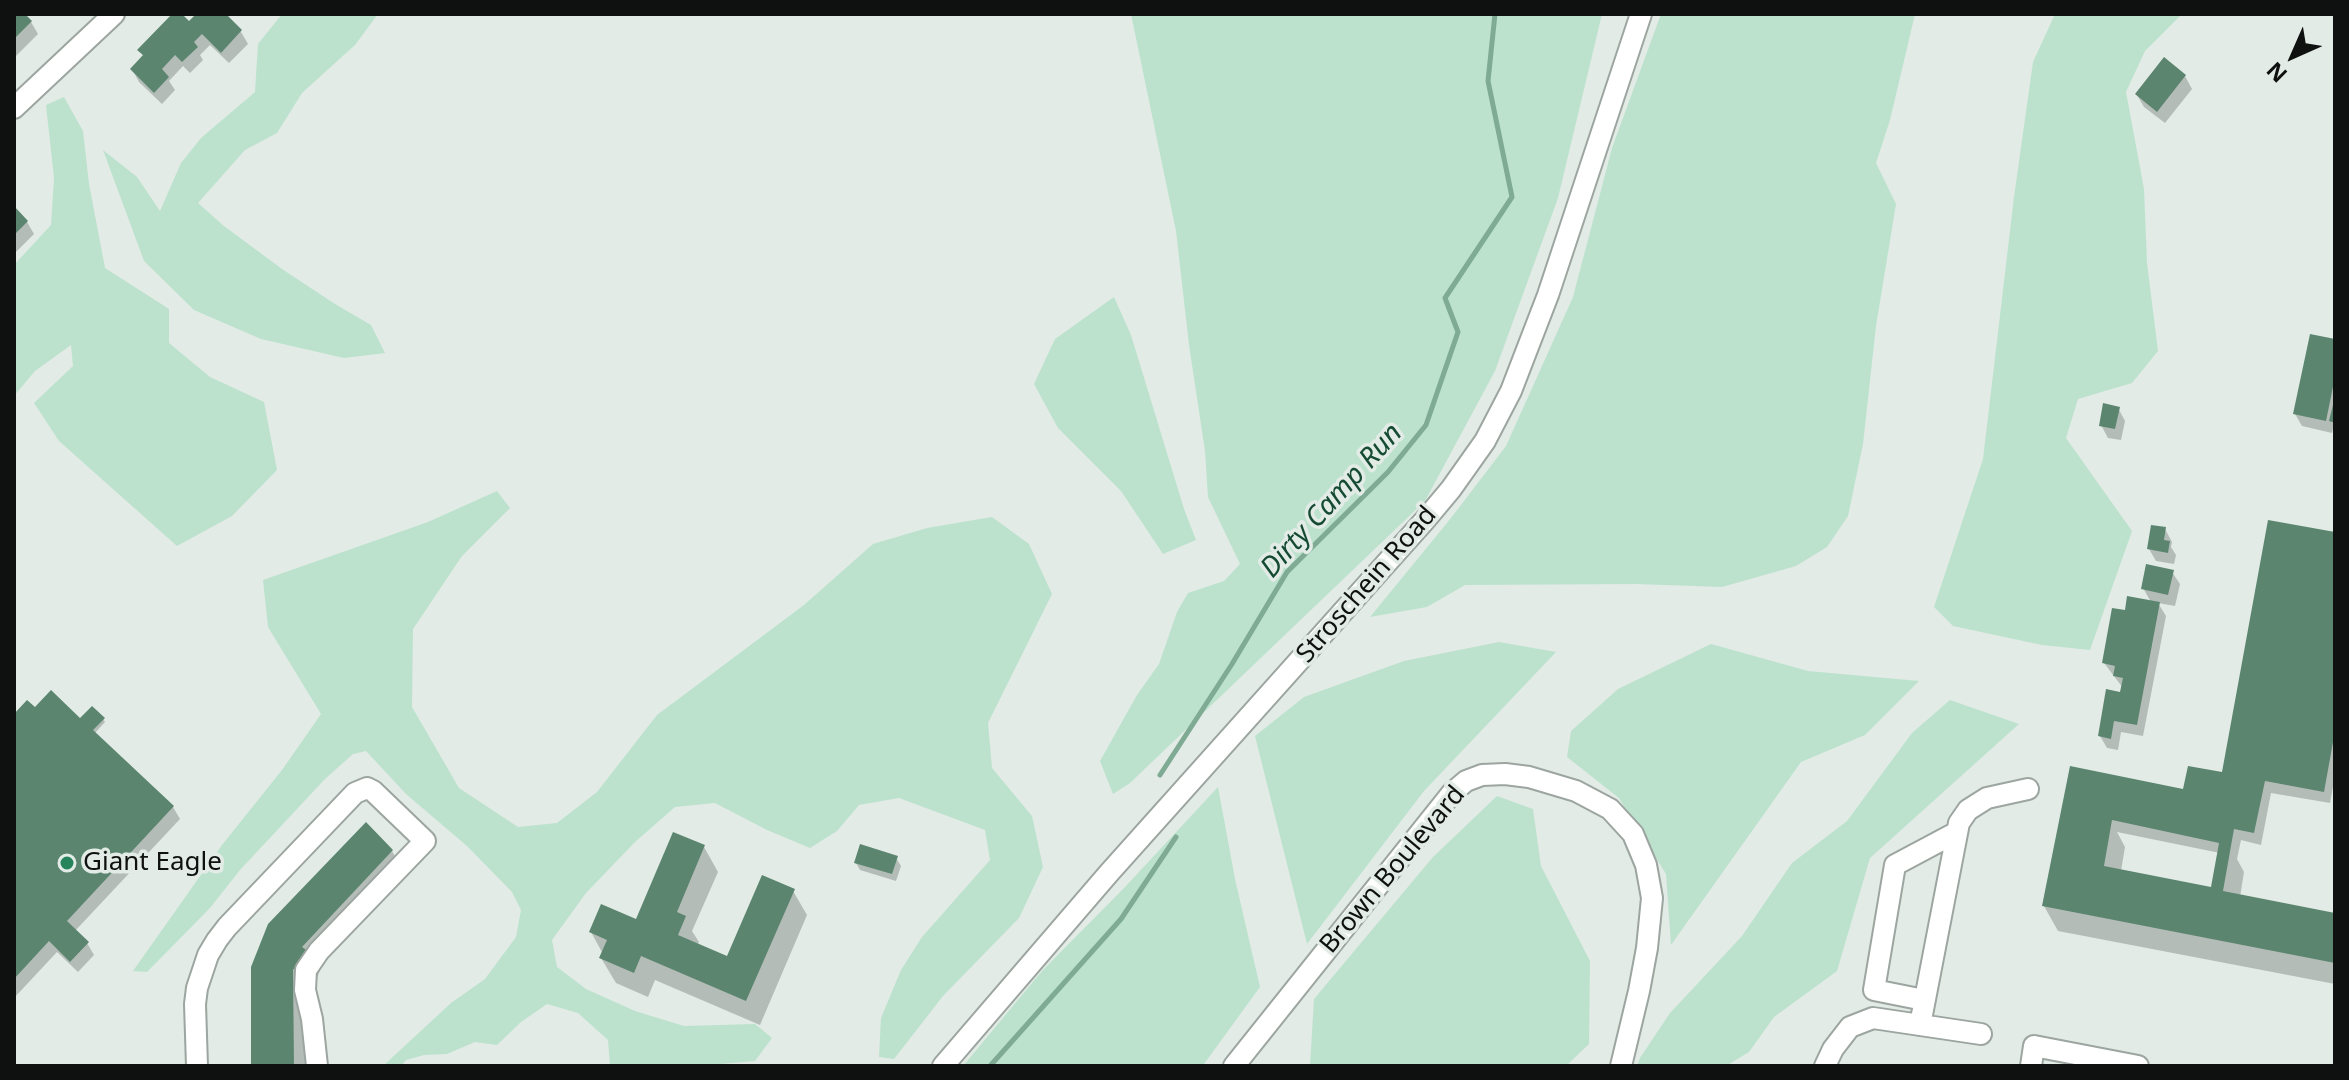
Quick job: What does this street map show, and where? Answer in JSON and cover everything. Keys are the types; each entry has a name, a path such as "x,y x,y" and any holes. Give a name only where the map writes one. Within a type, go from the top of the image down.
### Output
{"street":[{"path":"14,108 114,14"},
{"name":"Stroschein Road","path":"943,1066 1109,873 1425,520 1477,453 1499,416 1528,349 1641,14"},
{"name":"Brown Boulevard","path":"1234,1066 1452,793 1466,781 1482,775 1505,774 1529,777 1576,791 1610,809 1633,834 1646,865 1652,898 1647,948 1621,1066"},
{"path":"197,1066 197,988 208,955 217,940 355,793 367,788 425,841 319,951 306,970 305,990 317,1066"},
{"path":"1920,1025 1959,823 1968,810 1987,798 2028,789"},
{"path":"1924,1000 1874,990 1895,865 1957,832"},
{"path":"1825,1066 1833,1049 1850,1027 1873,1018 1981,1034"},
{"path":"2031,1066 2034,1046 2138,1066"}],"green space":[{"path":"282,14 378,14 355,45 302,93 277,133 245,150 198,203 282,269 371,325 385,353 344,358 261,339 194,310 144,261 103,150 137,177 160,211 181,163 201,138 255,92 258,44"},
{"path":"1131,14 1602,14 1558,198 1495,371 1425,501 1130,783 1113,794 1100,761 1137,695 1159,664 1177,612 1188,593 1224,581 1240,564 1208,497 1205,451 1176,231"},
{"path":"1661,14 1915,14 1890,120 1876,163 1896,204 1876,326 1863,444 1848,516 1827,547 1796,566 1722,587 1465,585 1427,607 1370,617 1506,446 1573,297 1612,148"},
{"path":"2055,14 2182,14 2145,51 2126,92 2144,189 2147,263 2158,351 2132,383 2078,399 2066,438 2132,531 2090,650 2042,645 1953,626 1934,607 1983,459 2033,62"},
{"path":"64,97 83,131 89,184 105,268 169,309 169,343 210,377 264,402 277,470 232,516 177,546 59,441 34,403 73,366 71,345 35,371 14,396 14,265 51,225 54,178 46,105"},
{"path":"1114,297 1131,335 1196,540 1163,554 1121,491 1058,428 1034,384 1055,339"},
{"path":"497,491 510,508 462,556 413,629 412,707 459,788 518,827 557,823 597,792 657,715 804,605 873,544 927,528 992,517 1029,544 1052,594 988,723 992,768 1032,816 1043,867 1019,918 943,996 894,1059 879,1057 881,1018 901,970 922,937 990,860 985,830 899,798 859,805 837,831 810,848 715,803 675,807 635,842 586,893 552,940 557,967 586,989 635,1011 684,1026 755,1024 772,1038 755,1061 697,1066 610,1066 608,1040 578,1013 547,1004 521,1022 497,1045 475,1042 447,1054 406,1060 401,1066 383,1066 451,1003 485,979 516,937 521,910 512,892 467,846 406,794 366,751 353,754 325,779 240,870 210,908 147,972 133,971 222,845 282,770 321,714 268,627 263,580 428,522"},
{"path":"1499,642 1556,652 1424,791 1307,944 1255,736 1304,697 1404,661"},
{"path":"1711,644 1808,671 1919,681 1865,735 1801,762 1671,945 1666,874 1619,798 1567,757 1571,731 1618,689"},
{"path":"1950,700 2019,724 1870,858 1837,971 1774,1017 1749,1052 1726,1066 1637,1066 1670,1013 1742,936 1792,863 1847,821 1912,733"},
{"path":"1218,787 1260,987 1204,1064 963,1066 1042,971"},
{"path":"1497,796 1533,809 1541,866 1590,961 1589,1044 1566,1066 1310,1066 1314,999 1433,857"}],"building":[{"path":"14,14 25,14 32,21 14,39"},
{"path":"172,14 182,14 189,21 196,14 226,14 242,30 221,53 202,34 194,42 198,47 182,62 175,55 162,69 169,77 154,93 130,69 143,55 137,50"},
{"path":"2164,57 2186,75 2157,112 2135,94"},
{"path":"14,206 28,221 14,235"},
{"path":"2310,334 2335,339 2335,377 2326,421 2293,414"},
{"path":"2335,401 2335,423 2329,421"},
{"path":"2103,403 2120,407 2115,429 2099,426"},
{"path":"2268,520 2335,532 2335,731 2324,792 2265,781 2254,833 2234,829 2223,891 2335,913 2335,963 2042,906 2070,766 2183,789 2188,766 2222,772","holes":["2112,820 2219,843 2211,887 2104,866"]},
{"path":"2151,525 2166,527 2164,540 2170,541 2168,553 2147,549"},
{"path":"2146,564 2174,570 2168,595 2141,589"},
{"path":"2127,596 2160,602 2137,725 2114,721 2111,739 2098,736 2106,689 2120,692 2123,678 2113,676 2115,666 2102,663 2112,608 2125,610"},
{"name":"Giant Eagle","path":"51,690 80,718 92,706 105,718 93,730 174,806 67,921 89,942 70,962 49,941 14,979 14,714 27,700 35,707"},
{"path":"366,822 393,850 302,947 321,960 315,976 293,969 294,1066 251,1066 251,967 268,924"},
{"path":"673,832 705,845 677,912 686,916 678,935 727,956 762,875 795,889 746,1001 641,956 634,973 599,958 607,940 589,932 601,904 636,919"},
{"path":"860,844 898,856 892,874 854,863"}],"waterway":[{"name":"Dirty Camp Run","path":"1160,775 1287,572 1388,472 1426,425 1458,332 1445,298 1512,197 1488,81 1495,14"},
{"name":"Dirty Camp Run","path":"990,1066 1121,919 1176,837"}],"place":[{"name":"Giant Eagle","path":"67,863"}]}
